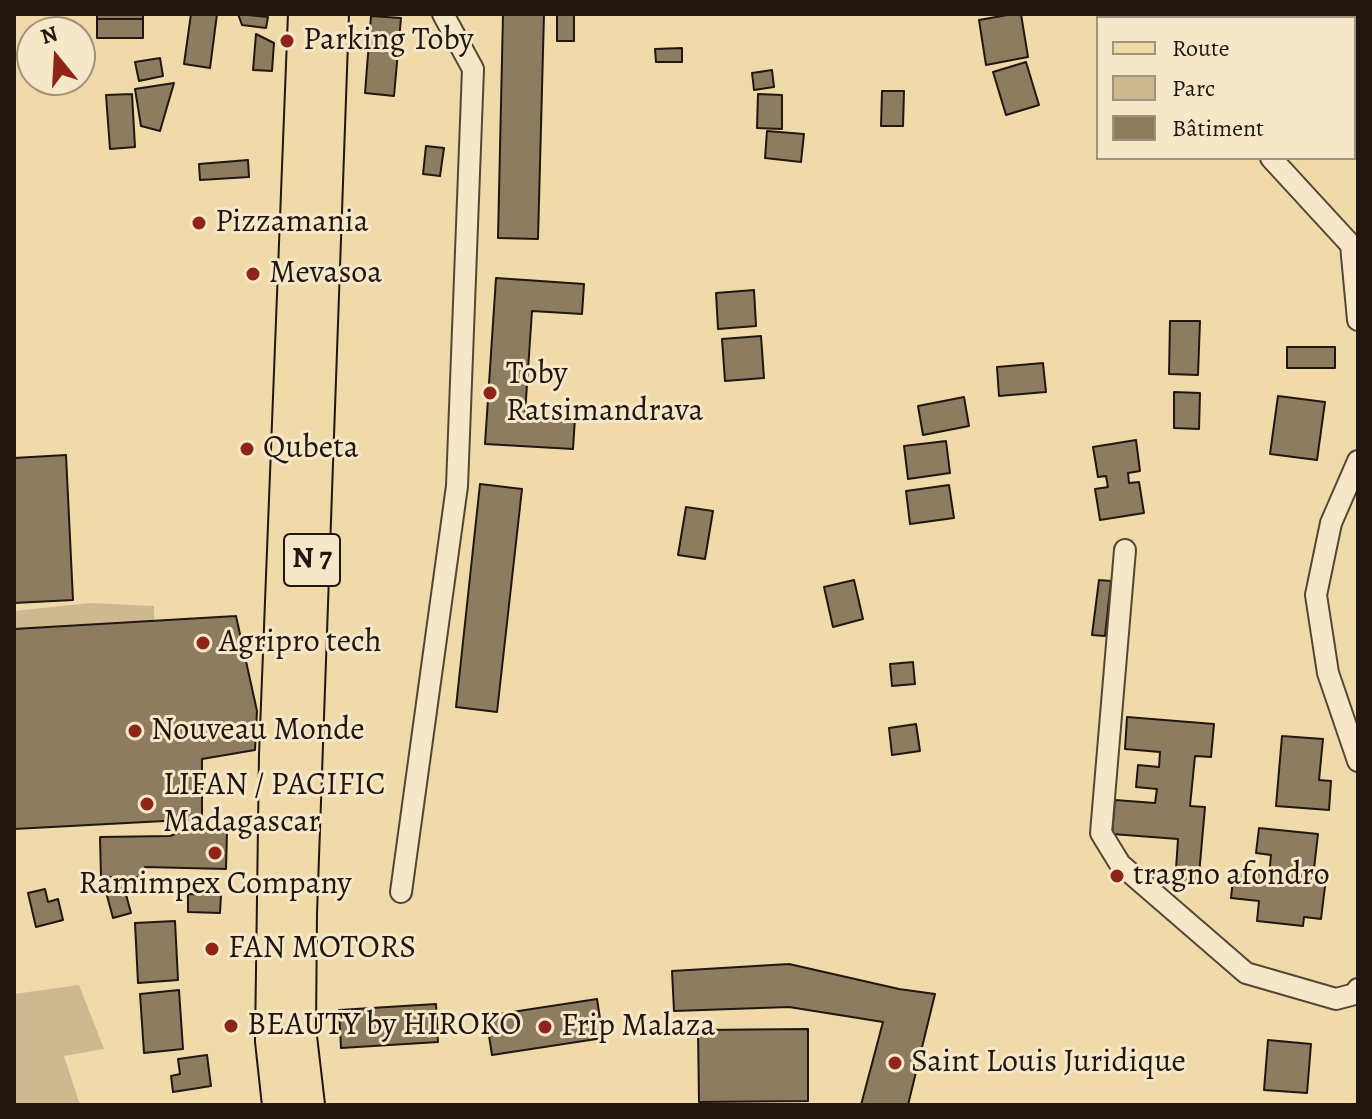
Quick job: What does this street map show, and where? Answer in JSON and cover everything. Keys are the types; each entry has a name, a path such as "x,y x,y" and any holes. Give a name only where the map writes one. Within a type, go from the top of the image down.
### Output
{"main road":[{"name":"N 7","path":"279,1105 272,1041 276,770 305,14"},
{"name":"N 7","path":"308,1105 299,1028 301,882 332,14"}],"street":[{"path":"401,892 457,486 473,69 443,14"},
{"path":"1273,160 1351,245 1358,320"},
{"path":"1358,461 1331,523 1316,595 1328,673 1358,761"},
{"path":"1125,550 1101,833 1120,864 1246,973 1336,999 1355,994 1358,989"}],"green space":[{"path":"90,603 154,606 156,691 14,768 14,611"},
{"path":"79,985 104,1049 64,1056 80,1105 14,1105 14,994"}],"building":[{"path":"97,14 143,14 143,19 97,19"},
{"path":"191,14 217,14 210,68 184,64"},
{"path":"238,14 268,17 266,28 242,25"},
{"path":"503,14 544,14 538,239 498,238"},
{"path":"557,14 574,14 574,41 557,41"},
{"path":"1021,14 1028,57 986,65 979,20"},
{"path":"371,16 401,18 394,96 365,93"},
{"path":"97,19 143,19 143,38 97,38"},
{"path":"256,34 274,43 272,71 253,70"},
{"path":"682,48 682,62 656,62 655,49"},
{"path":"160,58 163,76 139,81 135,62"},
{"path":"1026,62 1039,105 1006,115 993,72"},
{"path":"772,70 774,87 754,90 752,73"},
{"path":"174,83 160,131 141,126 135,89"},
{"path":"882,91 904,91 903,126 881,126"},
{"path":"132,94 135,147 110,149 106,95"},
{"path":"758,94 782,95 782,129 757,128"},
{"path":"767,131 804,134 801,162 765,158"},
{"path":"426,146 444,148 440,176 423,174"},
{"path":"248,160 249,177 200,180 199,164"},
{"path":"496,278 584,284 582,314 532,311 525,414 575,418 573,449 485,444"},
{"path":"754,290 756,326 718,329 716,293"},
{"path":"1170,321 1200,321 1198,375 1169,374"},
{"path":"761,336 764,378 725,381 722,339"},
{"path":"1287,347 1335,347 1335,368 1287,368"},
{"path":"1043,363 1046,392 999,396 997,367"},
{"path":"1174,392 1200,393 1199,429 1174,428"},
{"path":"1278,396 1325,402 1317,460 1270,454"},
{"path":"964,397 969,426 923,435 918,406"},
{"path":"1136,440 1140,471 1128,473 1129,483 1139,482 1144,513 1100,520 1095,489 1108,487 1106,476 1098,477 1093,447"},
{"path":"946,441 950,473 908,479 904,446"},
{"path":"66,455 73,600 14,603 14,458"},
{"path":"480,484 522,489 497,712 456,707"},
{"path":"949,485 954,518 910,524 906,491"},
{"path":"686,507 713,511 705,559 678,555"},
{"path":"854,580 863,619 833,627 824,587"},
{"path":"1099,580 1111,581 1105,636 1092,635"},
{"name":"Nouveau Monde","path":"236,616 257,711 255,750 202,759 202,819 14,829 14,629"},
{"path":"913,662 915,684 892,686 890,664"},
{"path":"1127,717 1214,724 1211,757 1195,756 1190,806 1205,807 1198,886 1175,884 1178,839 1112,834 1115,800 1155,803 1157,789 1136,787 1138,765 1159,767 1160,752 1125,749"},
{"path":"916,724 920,751 892,755 889,728"},
{"path":"1282,736 1323,739 1319,780 1331,781 1329,810 1276,806"},
{"path":"1259,828 1318,834 1313,877 1326,878 1321,919 1304,917 1303,926 1257,921 1259,901 1231,898 1234,871 1269,875 1271,855 1256,853"},
{"path":"186,830 227,831 226,869 145,867 140,877 101,877 100,837 170,836"},
{"path":"124,887 131,913 113,918 106,892"},
{"path":"45,889 48,902 58,899 63,920 36,927 28,893"},
{"path":"188,894 221,895 220,913 188,912"},
{"path":"175,921 178,980 138,983 135,923"},
{"name":"Saint Louis Juridique","path":"789,964 935,994 908,1105 861,1105 883,1022 789,1007 674,1011 672,971"},
{"path":"179,990 183,1049 144,1053 140,994"},
{"name":"Frip Malaza","path":"597,999 603,1038 492,1055 486,1016"},
{"path":"436,1004 438,1042 341,1048 339,1010"},
{"path":"808,1029 808,1101 699,1102 698,1030"},
{"path":"1268,1040 1311,1044 1307,1093 1264,1090"},
{"path":"207,1055 211,1086 173,1092 171,1076 180,1074 178,1059"}],"place":[{"name":"Parking Toby","path":"287,41"},
{"name":"Pizzamania","path":"199,223"},
{"name":"Mevasoa","path":"253,274"},
{"name":"Toby Ratsimandrava","path":"490,393"},
{"name":"Qubeta","path":"247,449"},
{"name":"Agripro tech","path":"203,643"},
{"name":"Nouveau Monde","path":"135,731"},
{"name":"LIFAN / PACIFIC Madagascar","path":"147,804"},
{"name":"Ramimpex Company","path":"215,853"},
{"name":"tragno afondro","path":"1117,876"},
{"name":"FAN MOTORS","path":"212,949"},
{"name":"BEAUTY by HIROKO","path":"231,1026"},
{"name":"Frip Malaza","path":"545,1027"},
{"name":"Saint Louis Juridique","path":"895,1063"}]}
